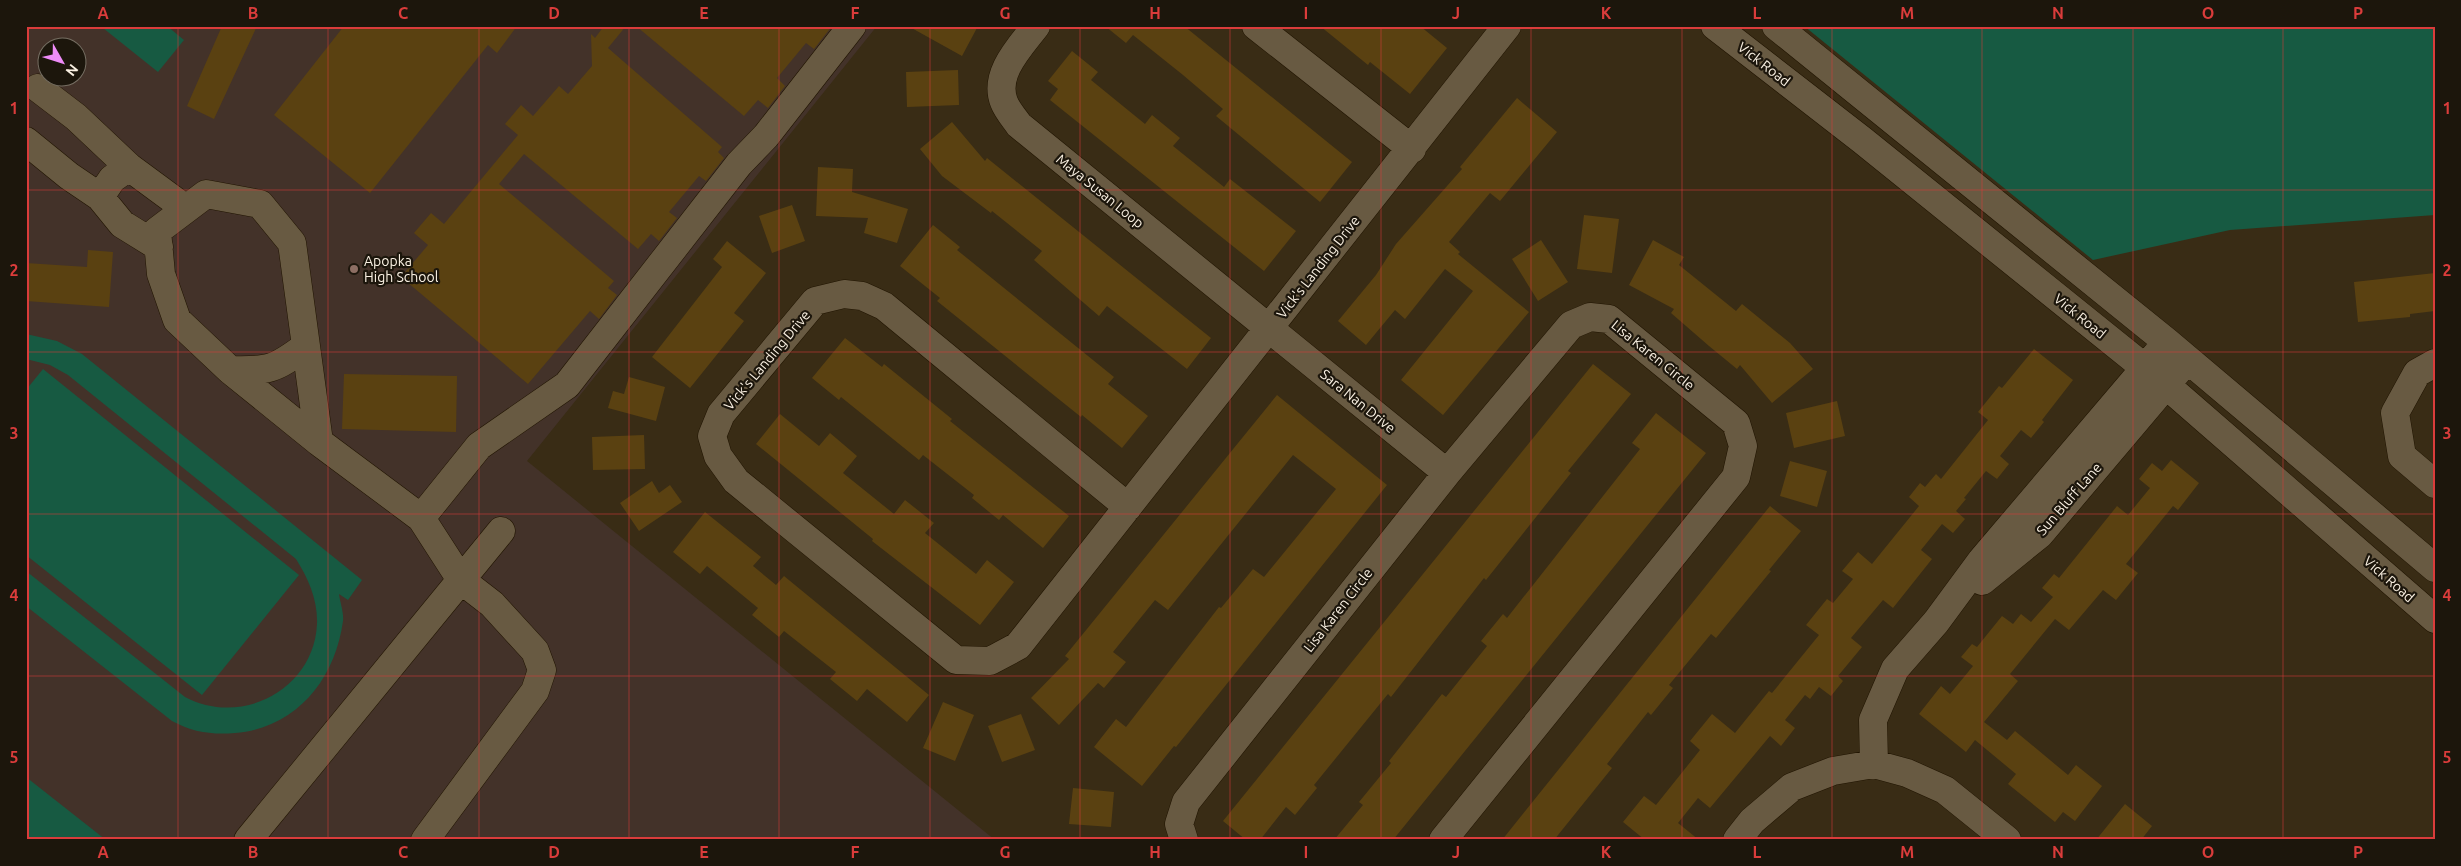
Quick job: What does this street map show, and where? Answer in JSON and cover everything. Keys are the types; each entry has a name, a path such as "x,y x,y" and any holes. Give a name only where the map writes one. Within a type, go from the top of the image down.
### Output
{"street":[{"path":"421,518 479,446 568,384 739,164 766,136 852,26"},
{"name":"Maya Susan Loop","path":"1036,26 1010,60 1002,82 1004,102 1019,125 1269,329"},
{"path":"1256,26 1412,148"},
{"name":"Vick's Landing Drive","path":"1128,507 884,306 862,296 844,294 815,301 721,414 712,436 718,456 736,481 956,660 990,661 1018,646 1269,329 1412,148 1507,26"},
{"name":"Vick Road","path":"1715,26 1862,140 2166,386 2435,619"},
{"path":"1776,26 2167,342 2187,361 2371,512 2435,568"},
{"path":"38,88 76,117 129,166 186,209"},
{"path":"26,140 69,176 100,197 122,224 159,248"},
{"path":"100,197 112,179 129,166"},
{"path":"319,442 292,243 260,204 206,194 157,231 161,274 177,320 230,370 319,442 421,518 461,580 492,604 535,651 542,670 535,690 425,840"},
{"name":"Lisa Karen Circle","path":"1184,840 1179,824 1186,802 1446,473 1571,326 1590,317 1609,319 1736,423 1743,446 1736,477 1443,840"},
{"name":"Sara Nan Drive","path":"1269,329 1446,473"},
{"name":"Sun Bluff Lane","path":"1874,764 1873,720 1895,669 1936,622 1981,561 2167,342"},
{"path":"230,370 261,371 283,363 306,346"},
{"name":"Sun Bluff Lane","path":"1936,622 2008,558 2040,534 2187,361"},
{"path":"2435,363 2417,373 2395,413 2402,456 2435,484"},
{"path":"248,840 501,531"},
{"path":"1737,840 1752,822 1792,786 1833,772 1874,764 1907,773 1945,790 2007,840"}],"shaded area":[{"name":"Apopka High School","path":"26,26 877,26 527,461 995,840 26,840"}],"green space":[{"path":"104,26 167,26 184,40 158,72 103,28"},
{"path":"1804,26 2435,26 2435,215 2230,230 2093,260"},
{"path":"26,334 57,341 82,354 362,580 348,600 339,594 343,621 339,643 321,681 309,697 294,711 276,722 257,729 235,733 218,734 187,728 172,721 26,606 26,571 185,697 207,705 229,708 251,704 271,696 289,684 303,667 313,647 317,624 316,606 311,590 296,559 68,375 50,365 26,359"},
{"path":"43,369 299,575 202,695 26,555 26,390"},
{"path":"26,777 106,840 26,840"}],"building":[{"path":"222,26 257,26 214,119 187,106"},
{"path":"344,26 517,26 497,53 488,45 370,193 274,115"},
{"path":"604,26 626,26 608,48 722,147 718,152 724,158 706,181 699,176 669,212 677,218 659,241 651,234 638,249 524,154 499,184 614,281 608,288 617,295 599,319 590,311 528,384 401,277 428,245 414,233 431,213 444,224 518,135 505,124 521,105 533,116 559,86 568,94 592,66 591,34 595,38"},
{"path":"636,26 832,26 814,49 806,43 777,78 785,86 768,108 758,100 744,116"},
{"path":"908,26 978,26 962,56"},
{"path":"1105,26 1184,26 1352,162 1320,202 1216,116 1223,109 1183,75 1133,35 1126,43"},
{"path":"1320,26 1420,26 1447,48 1410,94 1370,62 1368,65"},
{"path":"1072,51 1098,72 1091,80 1145,124 1152,115 1180,138 1173,146 1224,187 1230,179 1296,231 1264,271 1050,100 1058,89 1048,81"},
{"path":"958,70 959,105 907,107 906,72"},
{"path":"1517,98 1557,132 1500,201 1490,193 1449,242 1460,252 1458,254 1529,312 1443,415 1401,380 1473,291 1445,269 1405,319 1395,310 1366,345 1338,321 1376,275 1396,244 1462,169 1460,167"},
{"path":"952,122 985,161 987,158 1211,338 1187,369 1107,306 1099,316 1034,260 1042,251 992,211 991,213 942,176 920,149"},
{"path":"818,167 853,169 852,192 908,209 897,243 864,233 868,218 816,216"},
{"path":"792,205 805,241 772,253 759,216"},
{"path":"1584,215 1619,219 1612,273 1577,269"},
{"path":"933,225 960,247 957,250 1114,377 1108,384 1148,416 1122,448 937,301 940,298 900,266"},
{"path":"1541,240 1568,282 1538,301 1512,259"},
{"path":"1653,240 1684,257 1679,265 1736,311 1742,304 1790,343 1813,369 1772,403 1740,365 1737,369 1709,346 1671,313 1674,309 1629,285"},
{"path":"727,241 766,273 734,313 744,321 690,388 652,357 722,267 713,259"},
{"path":"88,250 113,252 109,307 26,301 26,263 87,267"},
{"path":"2435,273 2435,311 2410,314 2410,317 2358,322 2354,282"},
{"path":"845,338 882,367 884,364 952,419 950,421 1069,516 1043,548 1003,515 999,520 972,498 974,495 923,455 919,460 841,397 839,400 812,378"},
{"path":"2034,349 2073,380 2042,420 2044,422 2031,438 2021,430 2000,456 2009,464 1997,479 1986,471 1964,498 1966,499 1956,511 1965,519 1953,533 1942,524 1921,550 1932,559 1893,608 1883,600 1851,638 1862,647 1838,676 1843,681 1831,696 1819,687 1810,699 1805,695 1785,720 1795,728 1781,746 1770,736 1710,808 1698,798 1678,823 1699,840 1645,840 1623,822 1644,796 1656,805 1700,750 1690,741 1712,714 1735,733 1769,691 1772,693 1819,635 1806,625 1827,599 1833,603 1853,579 1842,571 1858,552 1872,564 1919,506 1909,497 1920,483 1925,487 1936,474 1941,479 1988,420 1978,412 1999,386 2002,388"},
{"path":"1593,364 1631,394 1568,471 1571,473 1486,580 1484,578 1391,697 1388,694 1314,785 1317,788 1295,815 1286,807 1260,840 1246,840 1223,821"},
{"path":"344,374 457,376 456,432 342,429"},
{"path":"629,377 665,387 656,421 608,408 613,391 624,394"},
{"path":"1277,395 1387,485 1176,747 1174,746 1142,786 1094,747 1116,719 1126,727 1219,607 1221,608 1253,569 1264,577 1336,489 1293,455 1168,610 1155,600 1113,652 1126,662 1104,688 1098,683 1059,725 1031,698 1069,659 1065,656"},
{"path":"1837,401 1845,436 1794,448 1786,413"},
{"path":"1656,413 1706,453 1393,840 1334,840 1363,805 1359,802 1391,763 1389,761 1442,694 1446,697 1487,646 1481,641 1503,614 1507,618 1640,449 1632,443"},
{"path":"780,414 819,446 830,433 857,456 843,473 894,514 905,500 934,523 925,533 976,574 987,560 1014,582 980,625 872,541 873,539 756,444"},
{"path":"644,435 645,469 593,470 592,437"},
{"path":"2171,460 2199,483 2178,510 2173,506 2126,564 2138,573 2116,600 2103,590 2069,630 2055,619 2010,674 2018,681 1984,722 2007,740 2015,731 2068,775 2076,765 2102,786 2075,821 2063,812 2055,822 2008,784 2016,774 1975,740 1966,752 1919,714 1941,686 1950,694 1973,666 1961,657 1972,644 1977,647 2002,616 2013,624 2021,614 2031,622 2053,597 2042,588 2054,574 2059,578 2117,506 2128,515 2150,488 2139,479 2152,463 2162,471"},
{"path":"1790,461 1827,471 1817,507 1780,496"},
{"path":"652,481 659,493 670,485 682,502 639,531 620,503"},
{"path":"1770,506 1801,531 1769,570 1771,571 1716,638 1711,634 1669,685 1673,688 1651,715 1648,712 1607,764 1612,768 1554,840 1502,840"},
{"path":"705,512 761,557 753,566 776,585 784,576 929,695 907,722 867,689 857,701 830,679 836,672 784,631 779,637 752,615 758,608 707,566 700,574 673,552"},
{"path":"943,702 974,715 955,761 923,748"},
{"path":"1021,714 1035,750 1002,762 988,726"},
{"path":"1073,788 1114,792 1111,827 1069,824"},
{"path":"2125,804 2152,826 2141,840 2096,840"}],"place":[{"name":"Apopka High School","path":"354,269"}]}
